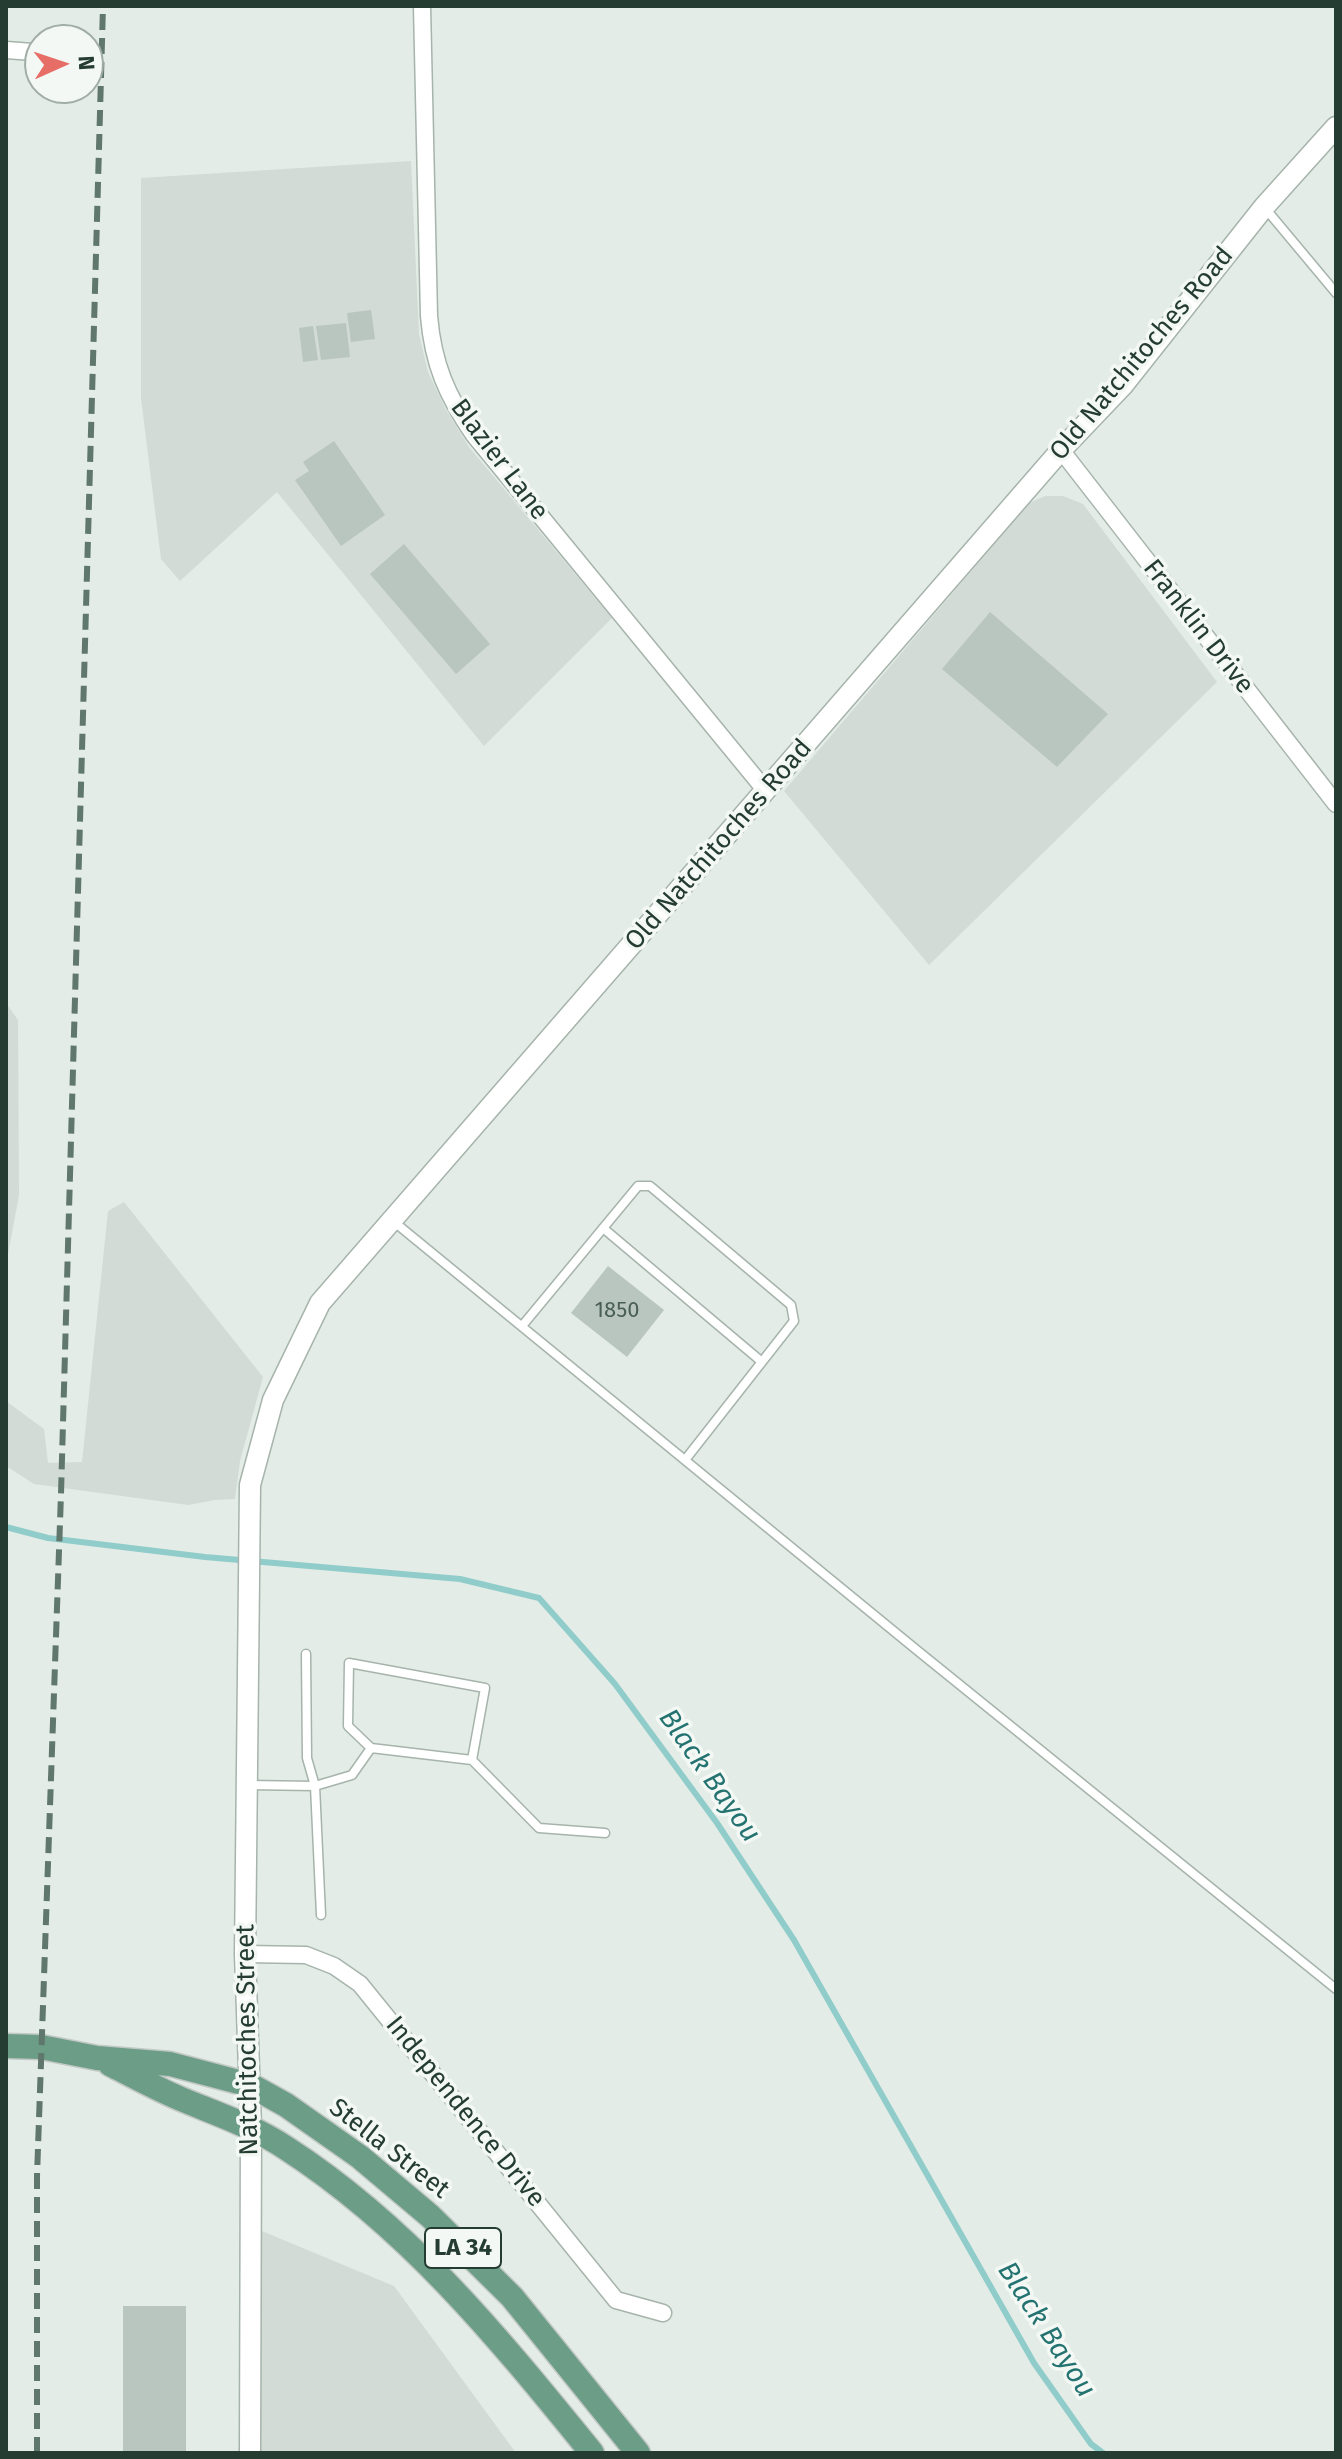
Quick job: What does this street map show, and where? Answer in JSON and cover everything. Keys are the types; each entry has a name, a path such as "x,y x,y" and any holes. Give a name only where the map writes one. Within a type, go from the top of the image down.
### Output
{"main road":[{"name":"LA 34","path":"6,2046 41,2047 97,2058 170,2064 250,2085"},
{"name":"LA 34","path":"97,2058 178,2098 251,2127 287,2148 354,2197 438,2272 504,2345 592,2453"},
{"name":"Stella Street","path":"250,2085 286,2105 360,2157 430,2216 512,2297 638,2453"}],"street":[{"name":"Blazier Lane","path":"422,6 429,316 432,346 442,380 456,409 474,435 766,791"},
{"name":"Old Natchitoches Road","path":"248,1628 250,1485 273,1400 320,1303 1061,450 1123,385 1264,207 1336,127"},
{"name":"Franklin Drive","path":"1061,450 1336,804"},
{"name":"Natchitoches Street","path":"248,1628 245,1954 251,2127 250,2453"},
{"name":"Independence Drive","path":"245,1954 306,1955 334,1966 360,1984 616,2300 663,2313"}],"lane":[{"path":"1264,207 1336,293"},
{"path":"522,1326 638,1186 650,1186 791,1305 794,1321 685,1460"},
{"path":"392,1220 1336,1989"},
{"path":"603,1228 762,1362"},
{"path":"306,1654 307,1758 315,1786 321,1915"},
{"path":"472,1760 485,1688 349,1663 348,1726 371,1748 472,1760 539,1828 605,1833"},
{"path":"246,1785 315,1786 352,1775 371,1748"}],"shaded area":[{"path":"411,161 419,334 428,372 469,447 612,618 484,746 277,492 180,581 161,559 141,398 141,178"},
{"path":"1045,496 1063,496 1083,504 1217,682 929,965 784,791 1029,503"},
{"path":"6,1003 18,1020 19,1195 6,1265"},
{"path":"124,1202 263,1377 240,1461 235,1499 188,1505 34,1484 6,1466 6,1401 44,1429 48,1463 82,1462 108,1211"},
{"path":"257,2229 394,2286 516,2453 258,2453"}],"building":[{"path":"371,310 375,339 351,342 347,313"},
{"path":"346,323 350,357 321,360 316,326"},
{"path":"313,326 318,360 303,362 299,328"},
{"path":"334,441 385,515 341,546 295,480 309,471 303,462"},
{"path":"404,544 490,644 456,674 370,574"},
{"path":"990,612 1108,714 1057,767 942,669"},
{"path":"608,1266 664,1310 627,1357 571,1313"},
{"path":"123,2306 186,2306 186,2453 123,2453"}],"waterway":[{"name":"Black Bayou","path":"6,1527 48,1538 205,1557 460,1579 539,1598 615,1684 717,1823 794,1940 1034,2363 1091,2444 1103,2453"}],"railway":[{"path":"37,2453 37,2176 61,1494 103,6"}]}
